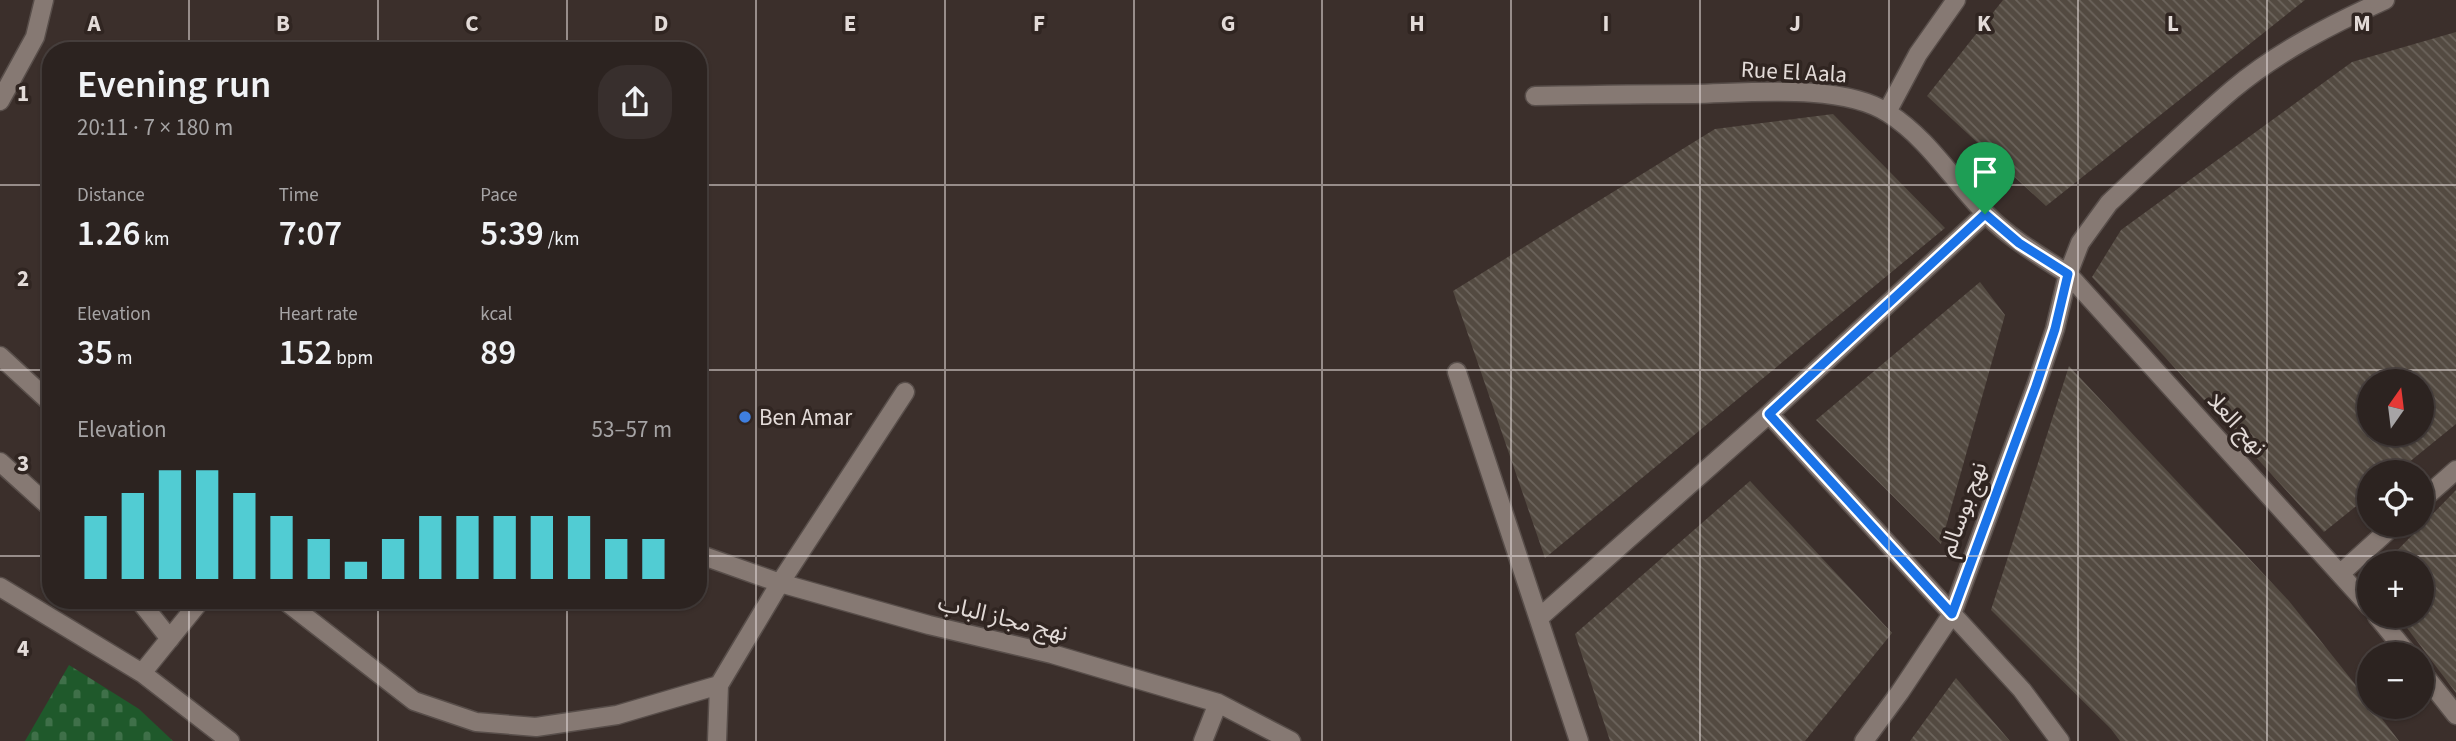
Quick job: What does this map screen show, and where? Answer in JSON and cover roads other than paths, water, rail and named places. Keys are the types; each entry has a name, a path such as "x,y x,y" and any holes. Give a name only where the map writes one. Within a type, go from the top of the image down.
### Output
{"street":[{"path":"0,101 35,37 44,0"},
{"path":"1886,112 1918,54 1956,0"},
{"name":"نهج بوسالم","path":"1864,741 1952,614 2036,386 2055,329 2068,274 2080,243 2109,203 2233,89 2278,56 2345,18 2385,0"},
{"name":"Rue El Aala","path":"1535,96 1771,92 1819,94 1861,101 1886,112 1920,138 1985,214 2019,243 2068,274"},
{"path":"1539,618 1769,414 1985,214"},
{"name":"نهج العلا","path":"2068,274 2357,592"},
{"path":"0,356 42,394"},
{"path":"1457,372 1579,741"},
{"path":"717,741 719,685 780,583 905,392"},
{"path":"1769,414 2022,690 2060,741"},
{"path":"0,461 42,500"},
{"path":"2434,489 2456,470"},
{"path":"2341,573 2382,537"},
{"name":"نهج مجاز الباب","path":"707,557 780,583 929,625 1052,654 1218,703 1291,741"},
{"path":"0,587 142,673 230,741"},
{"path":"146,609 170,639"},
{"path":"142,673 194,609"},
{"path":"296,609 414,701 476,722 536,727 617,715 719,685"},
{"path":"2387,628 2398,642"},
{"path":"2434,687 2456,715"},
{"path":"1203,741 1218,703"}],"place":[{"name":"Ben Amar","path":"745,417"}]}
